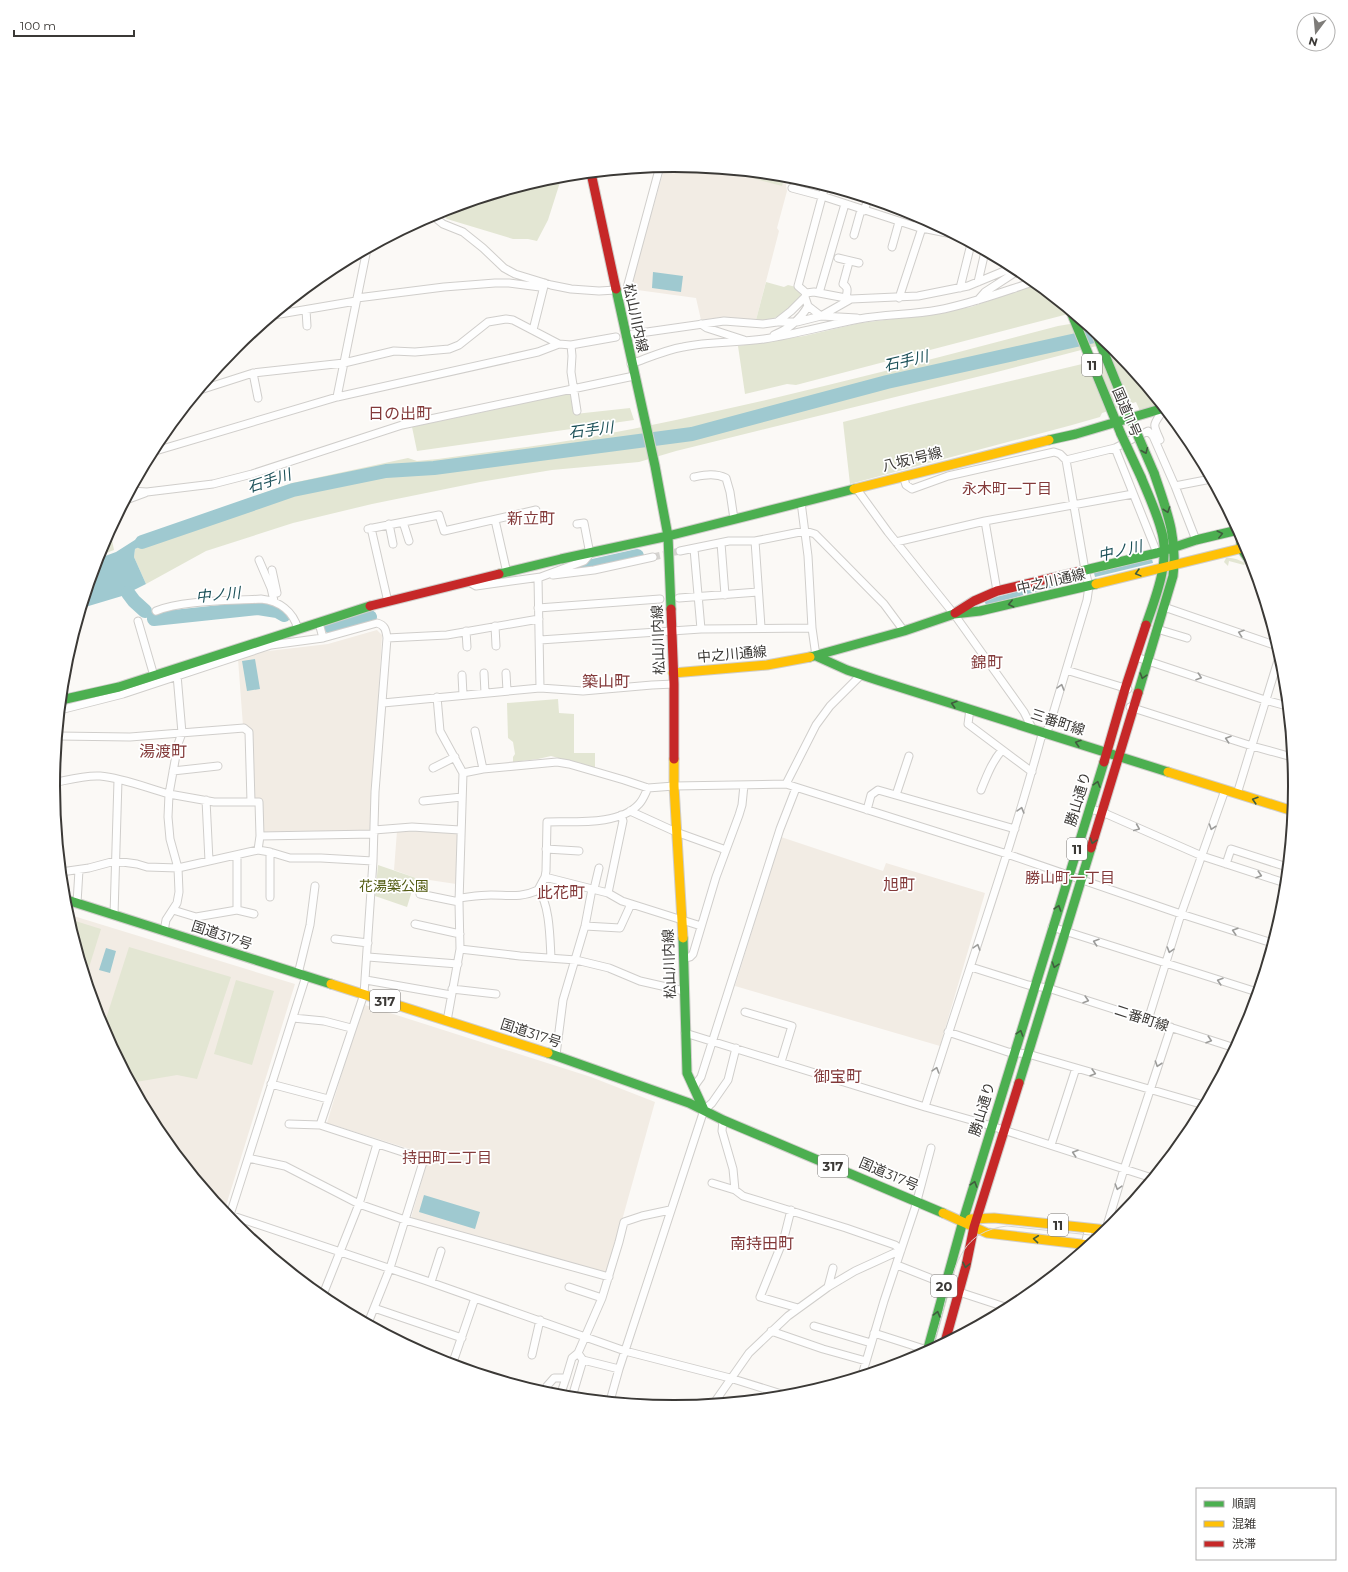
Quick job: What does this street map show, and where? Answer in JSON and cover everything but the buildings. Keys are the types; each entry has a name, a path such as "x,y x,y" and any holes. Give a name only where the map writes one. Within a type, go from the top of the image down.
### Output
{"main road":[{"name":"松山川内線","path":"592,177 631,364 655,466 668,536 674,684 674,786 682,920 687,1073 704,1110"},
{"name":"国道11号","path":"1074,320 1115,420 1141,477"},
{"name":"国道11号","path":"1101,345 1154,473"},
{"name":"八坂1号線","path":"66,699 119,687 298,629 388,602 668,536 903,476 1130,415 1159,409"},
{"name":"勝山通り","path":"978,1217 1118,756 1134,708 1175,564 1175,546 1172,523 1154,473"},
{"name":"勝山通り","path":"963,1221 1163,567 1161,551 1162,530 1141,477"},
{"name":"中之川通線","path":"954,614 974,601 997,591 1161,551 1196,540 1232,531"},
{"name":"中之川通線","path":"673,673 766,665 816,656 904,631 954,614 980,611 1240,549"},
{"name":"三番町線","path":"816,656 861,675 1287,809"},
{"name":"国道317号","path":"71,901 447,1020 690,1103 723,1120 963,1221"},
{"path":"963,1221 978,1217"},
{"name":"11","path":"974,1227 978,1217 995,1217 1009,1220 1098,1230"},
{"name":"11","path":"963,1221 987,1233 1081,1246"},
{"name":"20","path":"929,1344 963,1221"},
{"name":"20","path":"946,1337 959,1292 974,1227"}],"street":[{"path":"438,219 443,224 463,232 484,248 504,268 515,274 545,284 617,294 622,296 627,288 658,172"},
{"path":"792,188 822,196 899,222 937,231"},
{"path":"821,316 808,306 805,295 798,286 824,191"},
{"path":"854,235 866,203"},
{"path":"820,293 845,204"},
{"path":"892,247 899,222"},
{"path":"899,298 920,228 919,223"},
{"path":"960,288 970,248"},
{"path":"337,397 366,255"},
{"path":"978,282 984,256"},
{"path":"838,258 849,262 853,261 859,263"},
{"path":"848,298 847,287 843,284 849,262"},
{"path":"777,322 791,311 805,295 820,293 848,298 899,298 918,296 960,288 1007,270"},
{"path":"978,301 985,292 1014,274"},
{"path":"282,314 357,300 444,287 509,283 540,287 545,284"},
{"path":"533,330 545,284"},
{"path":"631,364 683,347 762,340 803,333 860,319 938,310 978,301 1028,284"},
{"path":"821,316 848,298"},
{"path":"762,340 784,331 797,322 804,314 808,306"},
{"path":"306,310 307,326"},
{"path":"633,334 724,321 763,324 797,322 821,316 860,319"},
{"path":"206,388 253,373 344,363 394,351 431,351 455,348 481,327 494,320 513,320 559,344 571,345 616,337"},
{"path":"701,324 707,328 746,341"},
{"path":"160,450 337,397 538,352 559,344"},
{"path":"571,345 571,372 577,411"},
{"path":"253,373 258,398"},
{"path":"135,491 147,492 213,484 252,474 402,425 634,376"},
{"path":"1159,450 1161,442 1154,428 1154,424 1161,412"},
{"path":"1066,460 1114,448 1148,431 1153,436 1175,486 1196,540"},
{"path":"1114,448 1133,494 1161,551"},
{"path":"903,476 906,485 912,489 948,476 1054,452 1060,454 1066,460 1089,586 1087,600 1049,727 1041,738 1015,829 971,967 948,1032 925,1107"},
{"path":"694,478 708,474 726,478 730,492 734,519"},
{"path":"1175,486 1206,480"},
{"path":"856,488 896,542 954,614 1024,712 1032,728"},
{"path":"132,498 147,492"},
{"path":"896,542 985,521 1133,494"},
{"path":"800,502 805,531 812,628 816,656"},
{"path":"388,602 369,528 439,515 444,531 536,510"},
{"path":"495,520 506,573"},
{"path":"985,521 997,591"},
{"path":"404,522 409,542"},
{"path":"538,578 584,561 590,554 584,523 577,524"},
{"path":"389,524 394,544"},
{"path":"680,552 729,541 755,541 805,531 819,537 884,604 904,631"},
{"path":"755,541 761,627"},
{"path":"721,543 725,595"},
{"path":"694,548 701,629"},
{"path":"469,582 476,586 538,578 594,570 653,557"},
{"path":"259,560 276,603"},
{"path":"272,570 276,603"},
{"path":"538,578 540,688"},
{"path":"679,598 758,592"},
{"path":"156,611 170,607 201,603 261,599 276,603 293,615 298,629"},
{"path":"538,608 660,599"},
{"path":"1164,607 1271,644"},
{"path":"387,638 447,635 539,619"},
{"path":"138,621 154,676"},
{"path":"319,623 323,638"},
{"path":"65,709 123,694 272,645 323,638 377,623 382,624 385,628 387,638 375,792 374,861 366,980 364,994 351,1028 320,1125"},
{"path":"495,626 496,646"},
{"path":"540,640 701,629 761,627 812,628"},
{"path":"1157,629 1187,638"},
{"path":"466,631 467,646"},
{"path":"1136,657 1283,705"},
{"path":"1237,794 1276,666"},
{"path":"1066,670 1138,692"},
{"path":"484,673 485,693"},
{"path":"506,673 507,691"},
{"path":"786,784 816,725 830,706 861,675"},
{"path":"164,931 166,920 177,904 179,892 178,868 170,840 168,817 169,794 182,733 177,676"},
{"path":"462,676 463,695"},
{"path":"383,703 540,688 583,691 674,684"},
{"path":"437,697 440,731 463,773 460,830 460,949 447,1020"},
{"path":"1121,704 1252,746 1287,756"},
{"path":"970,709 968,724 1032,772"},
{"path":"62,736 130,737 244,728 248,732 251,802"},
{"path":"475,731 483,769"},
{"path":"981,790 987,773 1002,750"},
{"path":"896,794 909,756"},
{"path":"433,768 455,757"},
{"path":"463,773 483,769 557,762 570,764 648,788 674,786 786,784 1007,854 1181,914 1268,942"},
{"path":"173,771 218,766"},
{"path":"60,782 99,776 169,794 214,802 259,802 260,836 258,850"},
{"path":"114,915 118,780"},
{"path":"683,959 690,957 693,954 716,877 742,805 744,785"},
{"path":"420,894 459,900 490,895 529,895 538,890 545,877 546,822 605,820 622,815 638,805 644,798 648,788"},
{"path":"693,1088 701,1076 780,828 796,788"},
{"path":"867,810 871,794 878,790 1015,829"},
{"path":"1148,1020 1181,914 1225,790"},
{"path":"423,801 462,797"},
{"path":"206,800 209,861"},
{"path":"1090,809 1102,812 1202,856 1280,881"},
{"path":"630,811 676,832 726,850"},
{"path":"608,893 622,815"},
{"path":"260,836 374,832 412,827 460,830"},
{"path":"1226,864 1231,849 1283,866"},
{"path":"66,872 79,870 115,861 138,864 147,867 178,868 258,850 290,858 374,861"},
{"path":"546,850 579,851"},
{"path":"270,852 270,897"},
{"path":"236,855 237,910"},
{"path":"556,1056 563,1000 576,960 599,868"},
{"path":"77,903 79,870"},
{"path":"545,877 608,893 622,901 701,926"},
{"path":"231,1211 293,1018 302,975 315,886"},
{"path":"538,890 543,895 550,928 551,958"},
{"path":"585,926 620,928 631,904"},
{"path":"173,910 196,917 237,910 254,914"},
{"path":"415,924 460,934"},
{"path":"1052,927 1252,991"},
{"path":"335,939 368,943"},
{"path":"460,949 520,956 576,960 609,968 640,982 684,991"},
{"path":"368,957 458,964"},
{"name":"二番町線","path":"971,967 1034,986 1048,988 1230,1046"},
{"path":"366,980 451,992 496,994"},
{"path":"745,1012 792,1026 781,1062"},
{"path":"293,1018 324,1021 351,1028"},
{"path":"1110,1218 1124,1169 1171,1027"},
{"path":"948,1032 1008,1052 1028,1054 1199,1104"},
{"path":"685,1034 713,1041 1004,1130 1148,1177"},
{"path":"611,1397 670,1210 704,1110 712,1103 728,1080 736,1048"},
{"path":"1051,1145 1076,1068"},
{"path":"272,1084 328,1099"},
{"path":"723,1120 722,1131 733,1169 735,1190"},
{"path":"288,1124 320,1125 424,1159 390,1268 369,1319"},
{"path":"324,1291 359,1204 377,1144"},
{"path":"864,1369 932,1148"},
{"path":"248,1158 284,1166 359,1204 405,1220 609,1277"},
{"path":"712,1183 735,1190 743,1196 863,1233 895,1245 901,1250"},
{"path":"562,1389 572,1358 578,1354 602,1298 624,1222 642,1216 670,1210"},
{"path":"791,1210 784,1238 760,1297 798,1308"},
{"path":"239,1219 431,1282 625,1351 730,1378 774,1392"},
{"path":"1086,1241 1089,1228"},
{"path":"717,1399 749,1353 771,1331 798,1308 828,1287 855,1271 901,1250"},
{"path":"431,1282 441,1251"},
{"path":"897,1265 945,1284"},
{"path":"828,1287 834,1268"},
{"path":"569,1287 602,1298"},
{"path":"959,1292 1001,1306"},
{"path":"454,1359 475,1298"},
{"path":"374,1308 462,1338"},
{"path":"532,1355 540,1320"},
{"path":"814,1326 872,1343"},
{"path":"771,1331 823,1349 866,1361"},
{"path":"874,1333 920,1348"},
{"path":"578,1354 583,1360 619,1369"},
{"path":"574,1391 583,1360"},
{"path":"547,1386 554,1378 566,1378"}],"shaded area":[{"path":"663,172 714,173 754,177 787,183 787,191 777,228 779,231 756,320 723,317 701,320 696,298 630,289"},
{"path":"377,630 382,635 371,828 367,832 262,833 263,800 253,799 251,732 243,726 238,659 260,652 328,644"},
{"path":"415,830 456,833 456,884 416,878 394,870 397,831"},
{"path":"781,837 883,871 886,863 985,893 940,1046 735,986"},
{"path":"74,916 295,984 226,1206 187,1160 163,1127 123,1058 93,983 81,945"},
{"path":"365,1005 591,1077 655,1102 607,1274 411,1218 429,1155 327,1123 358,1019"}],"green space":[{"path":"745,176 783,182 782,186"},
{"path":"560,183 548,220 537,241 528,239 513,239 444,217 477,205 515,193"},
{"path":"766,282 784,287 788,285 796,287 801,295 800,299 775,318 763,321 756,320"},
{"path":"1030,286 1067,314 796,385 787,384 745,394 738,346 804,336 860,323 917,316 971,307"},
{"path":"1077,323 1101,345 676,451 639,462 552,470 480,482 372,504 293,523 206,551 146,584 134,557 135,549 159,537 138,538 292,483 408,458 417,461 438,459 571,440 649,426 825,386 1058,326"},
{"path":"1113,357 1136,381 1156,405 1140,411 1136,402 1102,413 1100,417 850,484 843,422"},
{"path":"572,393 575,414 630,408 634,420 417,451 412,427"},
{"path":"112,540 114,550 106,553"},
{"path":"1226,558 1233,558 1245,563 1244,565 1229,561 1228,566 1224,562"},
{"path":"558,699 559,713 574,714 574,753 595,753 595,768 551,756 513,762 513,757 515,754 513,742 508,738 507,703"},
{"name":"花湯築公園","path":"378,865 416,878 407,907 375,896"},
{"path":"75,921 101,929 89,969"},
{"path":"129,947 231,977 197,1079 177,1075 136,1082 123,1058 106,1018"},
{"path":"236,980 274,991 252,1065 214,1054"}],"water":[{"path":"653,272 683,276 681,292 652,288"},
{"path":"160,537 135,549 134,557 146,584 122,596 88,606 105,556 116,552 138,538"},
{"path":"1152,559 1153,563 1095,577 1094,573"},
{"path":"1076,577 1077,581 986,605 984,600"},
{"path":"255,659 260,689 247,691 242,661"},
{"path":"106,948 116,951 110,973 99,970"},
{"path":"424,1195 480,1212 475,1229 419,1212"}],"waterway":[{"name":"石手川","path":"142,542 293,490 386,471 434,468 692,434 887,382 1092,337"},
{"name":"中ノ川","path":"579,569 637,556"},
{"name":"中ノ川","path":"128,593 145,611"},
{"name":"中ノ川","path":"154,619 258,608 277,611 284,615"},
{"name":"中ノ川","path":"331,627 370,617"}],"tunnel":[{"path":"653,557 680,551"}],"tram line":[{"path":"934,1342 958,1261 971,1241 980,1234 992,1229 1007,1226 1092,1235"}],"traffic: fast":[{"path":"616,289 655,466 668,536 671,609"},
{"path":"1074,320 1121,434"},
{"path":"1101,345 1135,429"},
{"path":"1049,440 1076,434 1159,409"},
{"path":"1135,429 1154,473"},
{"path":"1121,434 1141,477"},
{"path":"1138,693 1173,576 1174,549 1170,523 1154,473"},
{"path":"1141,477 1159,522 1164,541 1161,578 1146,625"},
{"path":"499,574 668,536 854,489"},
{"path":"1081,571 1157,553 1196,540 1232,531"},
{"path":"810,657 904,631 954,614 980,611 1096,584"},
{"path":"66,699 119,687 370,606"},
{"path":"816,656 847,670 877,680 1168,772"},
{"path":"963,1221 1104,762"},
{"path":"1019,1083 1091,848"},
{"path":"71,901 331,984"},
{"path":"683,938 687,1073 704,1110"},
{"path":"548,1053 689,1103 723,1120 943,1213"},
{"path":"929,1344 963,1221"}],"traffic: slow":[{"path":"854,489 1049,440"},
{"path":"1096,584 1240,549"},
{"path":"673,673 767,665 810,657"},
{"path":"674,759 674,786 683,938"},
{"path":"1168,772 1287,809"},
{"path":"331,984 548,1053"},
{"path":"943,1213 987,1233 1083,1244"},
{"path":"970,1219 994,1218 1099,1229"}],"traffic: jam":[{"path":"592,177 616,289"},
{"path":"955,613 974,601 997,591 1081,571"},
{"path":"370,606 499,574"},
{"path":"671,609 674,684 674,759"},
{"path":"1104,762 1125,689 1146,625"},
{"path":"1091,848 1138,693"},
{"path":"974,1227 1019,1083"},
{"path":"946,1337 966,1266 974,1227"}],"district":[{"name":"日の出町","path":"400,413"},
{"name":"永木町一丁目","path":"1007,489"},
{"name":"新立町","path":"531,518"},
{"name":"錦町","path":"987,662"},
{"name":"築山町","path":"606,681"},
{"name":"湯渡町","path":"163,751"},
{"name":"勝山町一丁目","path":"1070,878"},
{"name":"旭町","path":"899,884"},
{"name":"此花町","path":"561,892"},
{"name":"御宝町","path":"838,1076"},
{"name":"持田町二丁目","path":"447,1158"},
{"name":"南持田町","path":"762,1243"}]}
